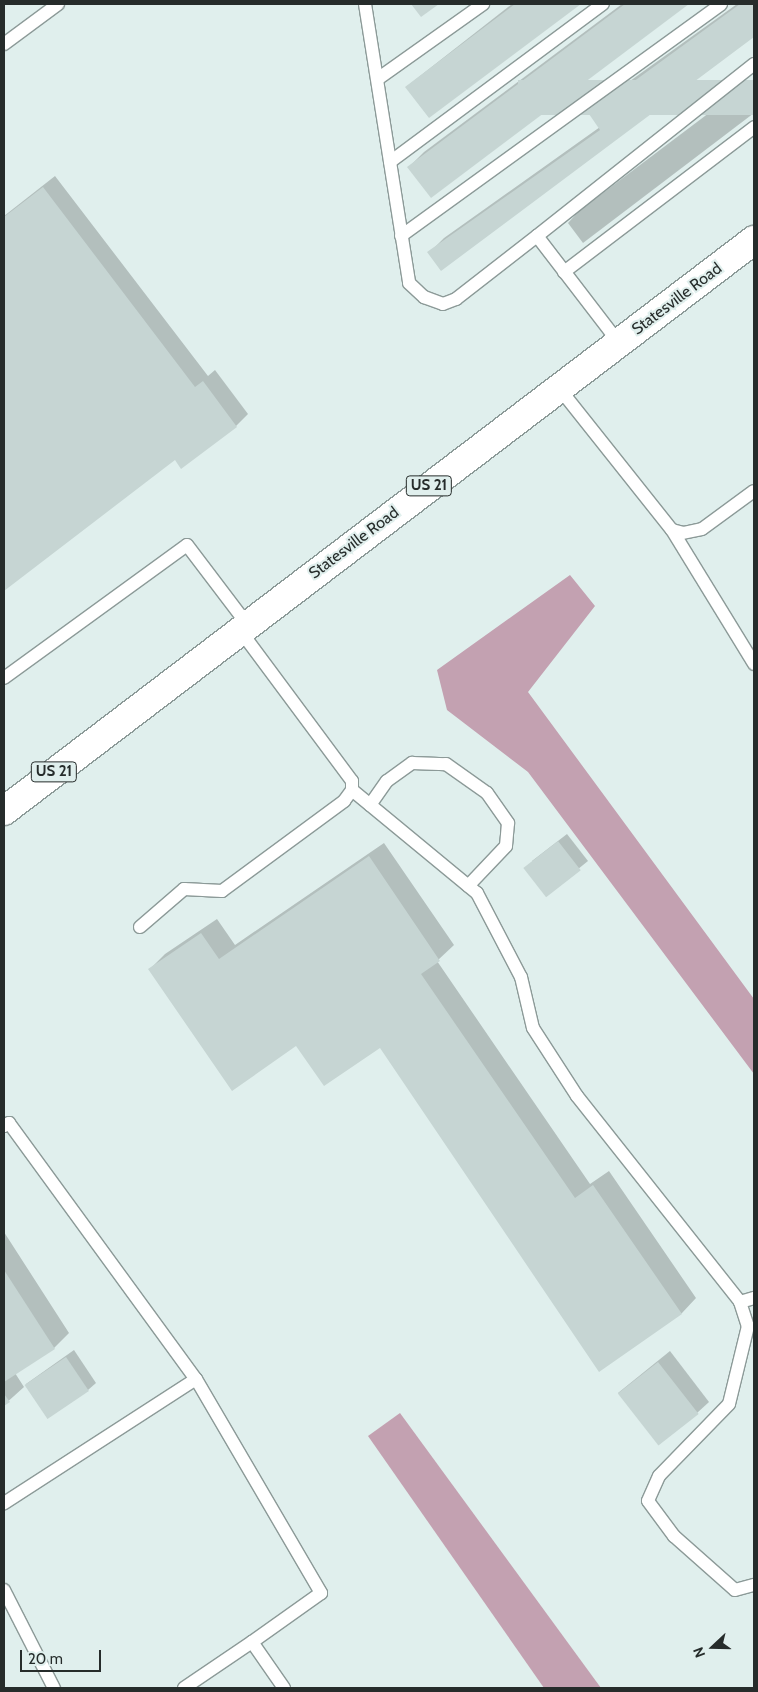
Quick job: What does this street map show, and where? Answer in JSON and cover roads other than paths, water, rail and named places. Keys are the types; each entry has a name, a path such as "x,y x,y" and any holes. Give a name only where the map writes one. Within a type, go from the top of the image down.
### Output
{"main road":[{"name":"Statesville Road","path":"4,811 243,627 754,240"}],"lane":[{"path":"4,44 58,4"},
{"path":"365,4 379,78 409,283 424,297 443,304 456,299 754,64"},
{"path":"379,78 483,4"},
{"path":"390,162 603,4"},
{"path":"402,236 721,4"},
{"path":"564,272 754,127"},
{"path":"537,236 619,343"},
{"path":"559,388 672,530 754,664"},
{"path":"672,530 683,534 702,529 754,491"},
{"path":"4,678 187,545 352,781 352,790 344,800 222,891 184,889 140,927"},
{"path":"370,805 387,781 412,763 446,764 487,793 508,823 506,846 468,886"},
{"path":"352,790 478,894 521,977 533,1028 577,1096 740,1302 748,1326 729,1404 658,1476 648,1501 674,1536 735,1590 754,1585"},
{"path":"4,1126 9,1123 196,1379 321,1593 184,1688"},
{"path":"740,1302 754,1298"},
{"path":"4,1503 196,1379"},
{"path":"4,1590 54,1688"},
{"path":"252,1642 284,1688"}]}
